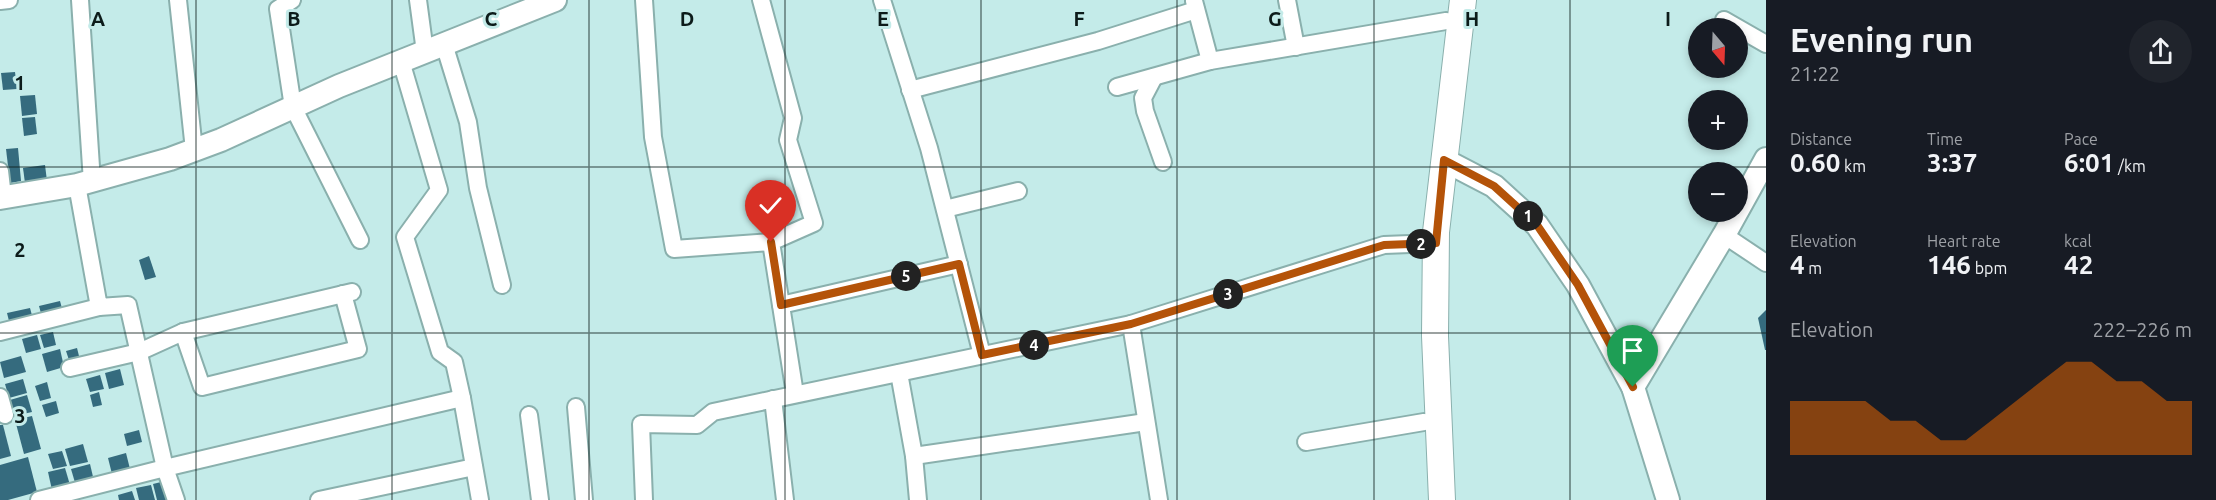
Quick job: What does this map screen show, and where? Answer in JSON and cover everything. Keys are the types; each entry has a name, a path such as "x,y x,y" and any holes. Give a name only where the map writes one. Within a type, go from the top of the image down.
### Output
{"main road":[{"path":"1437,158 1462,0"},
{"path":"1427,500 1422,336 1448,11"},
{"path":"1429,243 1442,500"}],"street":[{"path":"0,1 9,0"},
{"path":"80,0 85,184 99,307"},
{"path":"178,0 194,150"},
{"path":"292,0 278,9 293,107 360,240"},
{"path":"418,0 435,48 468,122 478,188 502,285"},
{"path":"0,171 1,197 85,184 221,140 401,61 555,0"},
{"path":"644,0 653,137 674,249 771,242 814,223 788,140 794,118 761,0"},
{"path":"882,0 929,148 982,355"},
{"path":"1287,0 1296,47"},
{"path":"910,90 1098,41 1195,5 1210,61"},
{"path":"1117,87 1210,61 1296,47 1448,11"},
{"path":"1748,34 1766,44"},
{"path":"401,61 439,190 405,237 440,352 454,362 480,500"},
{"path":"1154,77 1143,98 1145,111 1163,162"},
{"path":"1437,158 1494,186 1537,225 1578,285 1633,387 1668,500"},
{"path":"1633,387 1724,235 1766,159"},
{"path":"945,210 1018,191"},
{"path":"1724,235 1766,263"},
{"path":"771,242 795,394"},
{"path":"644,500 641,424 697,425 712,412 1131,324 1384,245 1429,243"},
{"path":"781,305 959,264"},
{"path":"70,368 139,352 183,332 347,293 358,349 202,387 183,332"},
{"path":"0,332 99,307 128,305 165,468 176,500"},
{"path":"1131,324 1159,500"},
{"path":"899,373 914,456 918,500"},
{"path":"0,397 5,415"},
{"path":"39,500 462,398"},
{"path":"773,399 785,500"},
{"path":"576,407 584,500"},
{"path":"529,415 540,500"},
{"path":"914,456 1146,422"},
{"path":"1306,442 1424,422"},
{"path":"319,500 474,467"}],"building":[{"path":"15,72 17,89 3,90 1,73"},
{"path":"35,95 37,114 22,116 20,96"},
{"path":"35,117 37,134 24,136 22,118"},
{"path":"18,148 21,181 10,183 6,149"},
{"path":"45,165 47,181 25,183 23,168"},
{"path":"149,256 156,277 145,280 139,260"},
{"path":"60,301 63,312 42,317 39,306"},
{"path":"30,308 33,319 10,325 7,313"},
{"path":"1766,310 1766,350 1765,350 1758,318"},
{"path":"53,332 56,345 44,348 40,335"},
{"path":"37,335 41,349 26,353 22,339"},
{"path":"77,348 80,360 70,363 66,351"},
{"path":"60,349 64,367 47,372 42,354"},
{"path":"21,356 26,372 4,378 0,362"},
{"path":"120,369 124,385 109,389 105,373"},
{"path":"100,375 104,389 90,392 86,379"},
{"path":"23,379 27,393 9,398 5,384"},
{"path":"47,382 51,398 40,401 35,386"},
{"path":"99,392 102,405 93,407 90,395"},
{"path":"27,395 32,412 14,416 10,400"},
{"path":"56,401 59,413 46,417 42,405"},
{"path":"32,416 41,449 24,454 15,420"},
{"path":"0,425 3,425 11,456 0,459"},
{"path":"139,430 142,442 127,446 124,434"},
{"path":"83,444 88,462 70,466 65,449"},
{"path":"62,451 67,466 53,469 48,454"},
{"path":"126,453 131,473 113,478 108,458"},
{"path":"28,457 37,492 0,500 0,465"},
{"path":"90,464 94,481 76,486 71,469"},
{"path":"65,468 70,485 52,490 48,472"},
{"path":"169,480 174,500 157,500 153,484"},
{"path":"151,485 155,500 139,500 136,488"},
{"path":"132,491 135,500 119,500 118,495"}],"route":[{"path":"771,242 781,305 959,264 982,355 1131,324 1384,245 1436,243 1444,160 1494,186 1537,225 1578,285 1633,387"}]}
